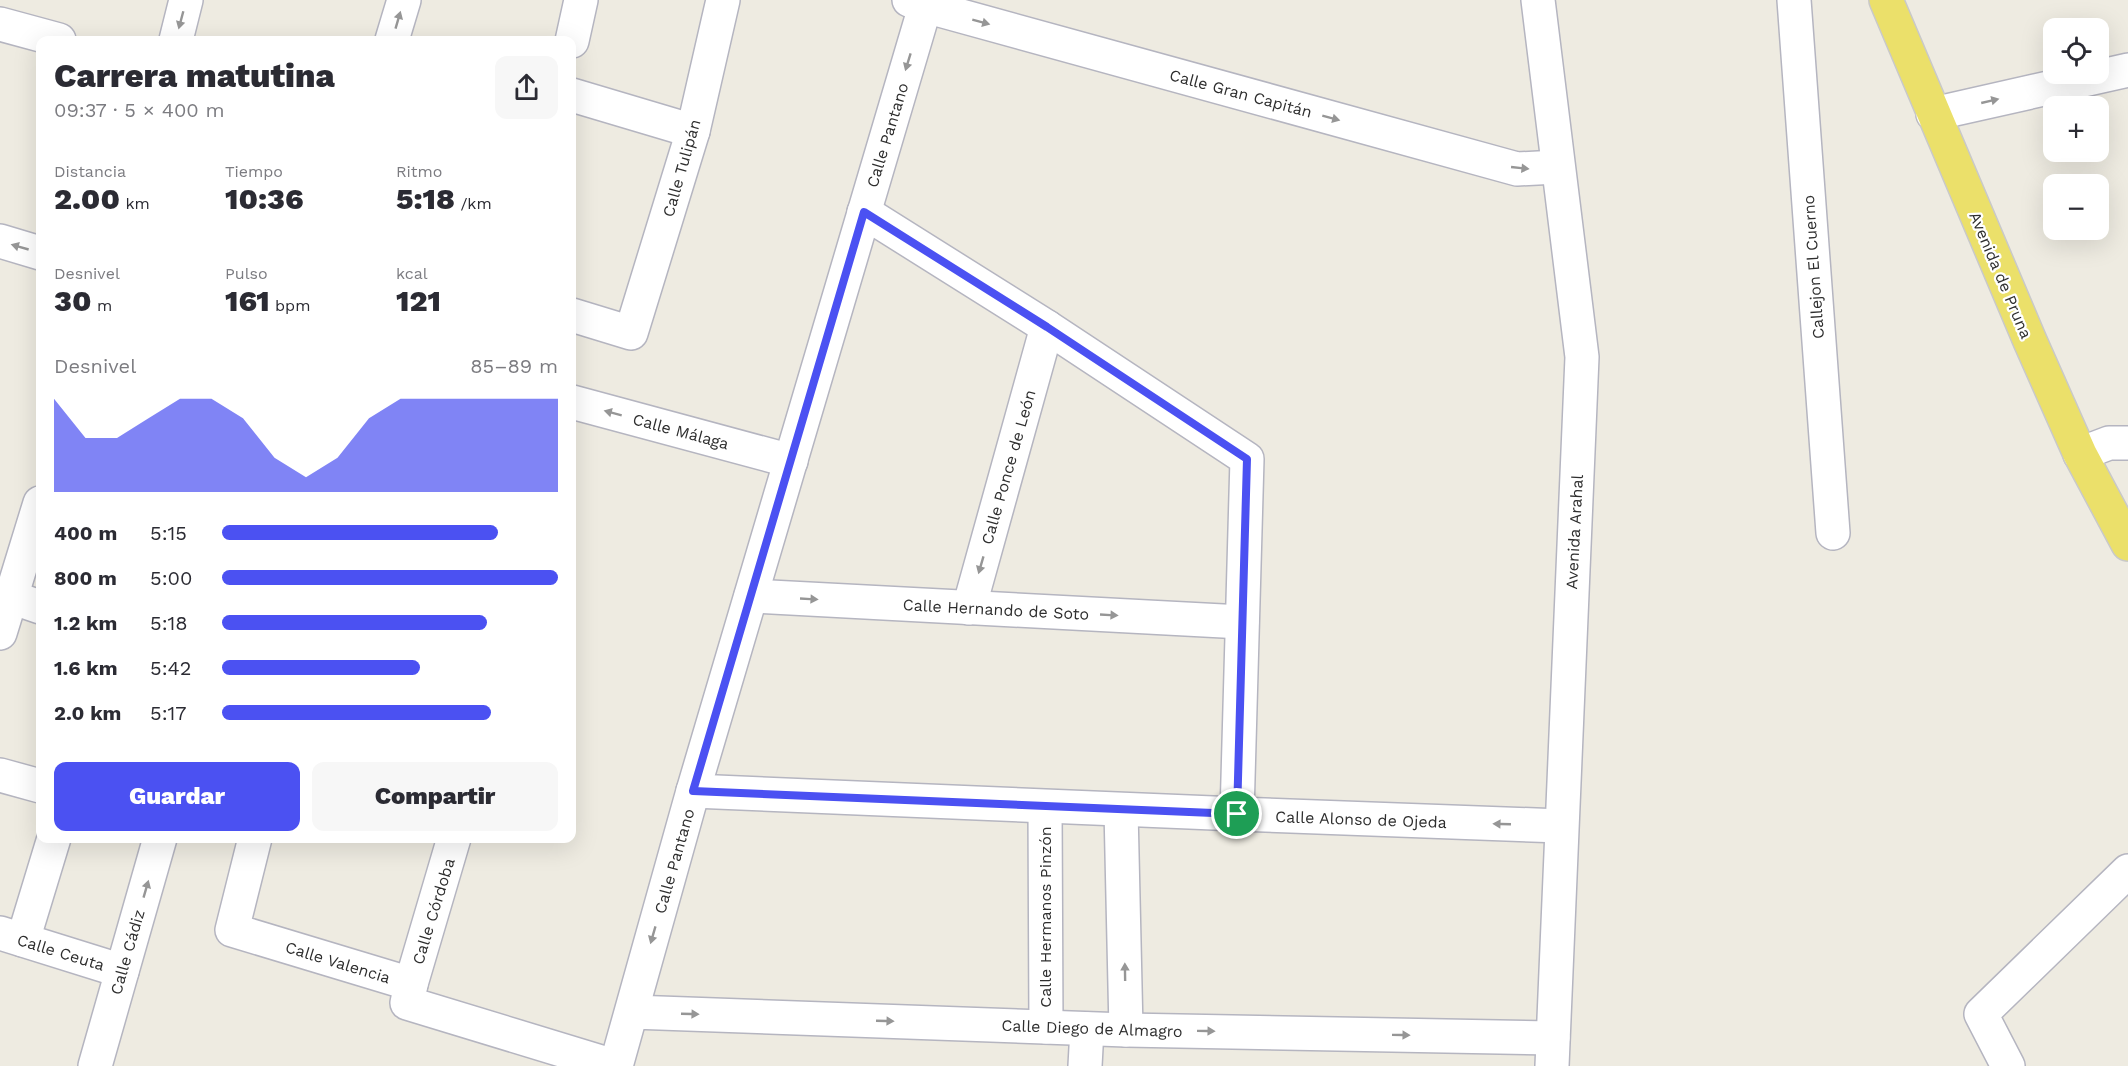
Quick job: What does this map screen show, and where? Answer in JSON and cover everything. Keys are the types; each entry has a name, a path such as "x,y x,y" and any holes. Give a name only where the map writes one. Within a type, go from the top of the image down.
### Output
{"main road":[{"name":"Avenida de Pruna","path":"1886,0 2080,454 2128,544"}],"street":[{"path":"177,36 186,0"},
{"path":"393,36 404,0"},
{"path":"573,36 581,0"},
{"name":"Calle Tulipán","path":"576,316 631,333 693,131 723,0"},
{"name":"Avenida Arahal","path":"1538,0 1582,357 1553,1052"},
{"name":"Callejon El Cuerno","path":"1794,0 1833,534"},
{"name":"Calle Gran Capitán","path":"920,2 1517,169 1557,167"},
{"name":"Calle Pantano","path":"615,1066 693,791 864,212 920,2"},
{"path":"3,20 48,36"},
{"path":"1933,114 2128,70"},
{"path":"576,96 693,131"},
{"path":"864,212 1047,327 1247,459 1237,814"},
{"path":"0,242 36,252"},
{"name":"Calle Ponce de León","path":"969,608 1047,327"},
{"name":"Calle Málaga","path":"576,403 791,461"},
{"path":"2080,454 2109,443 2128,443"},
{"path":"0,633 18,586 36,518"},
{"name":"Calle Hernando de Soto","path":"751,596 1242,622"},
{"path":"0,775 36,785"},
{"name":"Calle Alonso de Ojeda","path":"693,791 1045,807 1561,826"},
{"name":"Calle Hermanos Pinzón","path":"1045,807 1046,1027"},
{"path":"1121,810 1126,1030"},
{"path":"11,937 52,843"},
{"name":"Calle Cádiz","path":"95,1066 159,843"},
{"name":"Calle Valencia","path":"254,843 232,930 411,984 407,1003 615,1066"},
{"name":"Calle Córdoba","path":"411,984 453,843"},
{"path":"2008,1066 1981,1014 2122,889"},
{"name":"Calle Ceuta","path":"11,937 122,971"},
{"name":"Calle Diego de Almagro","path":"632,1012 1126,1030 1553,1052"},
{"path":"1084,1066 1087,1029"}],"route":[{"path":"864,212 1047,327 1247,459 1237,814 693,791 864,212"}]}
